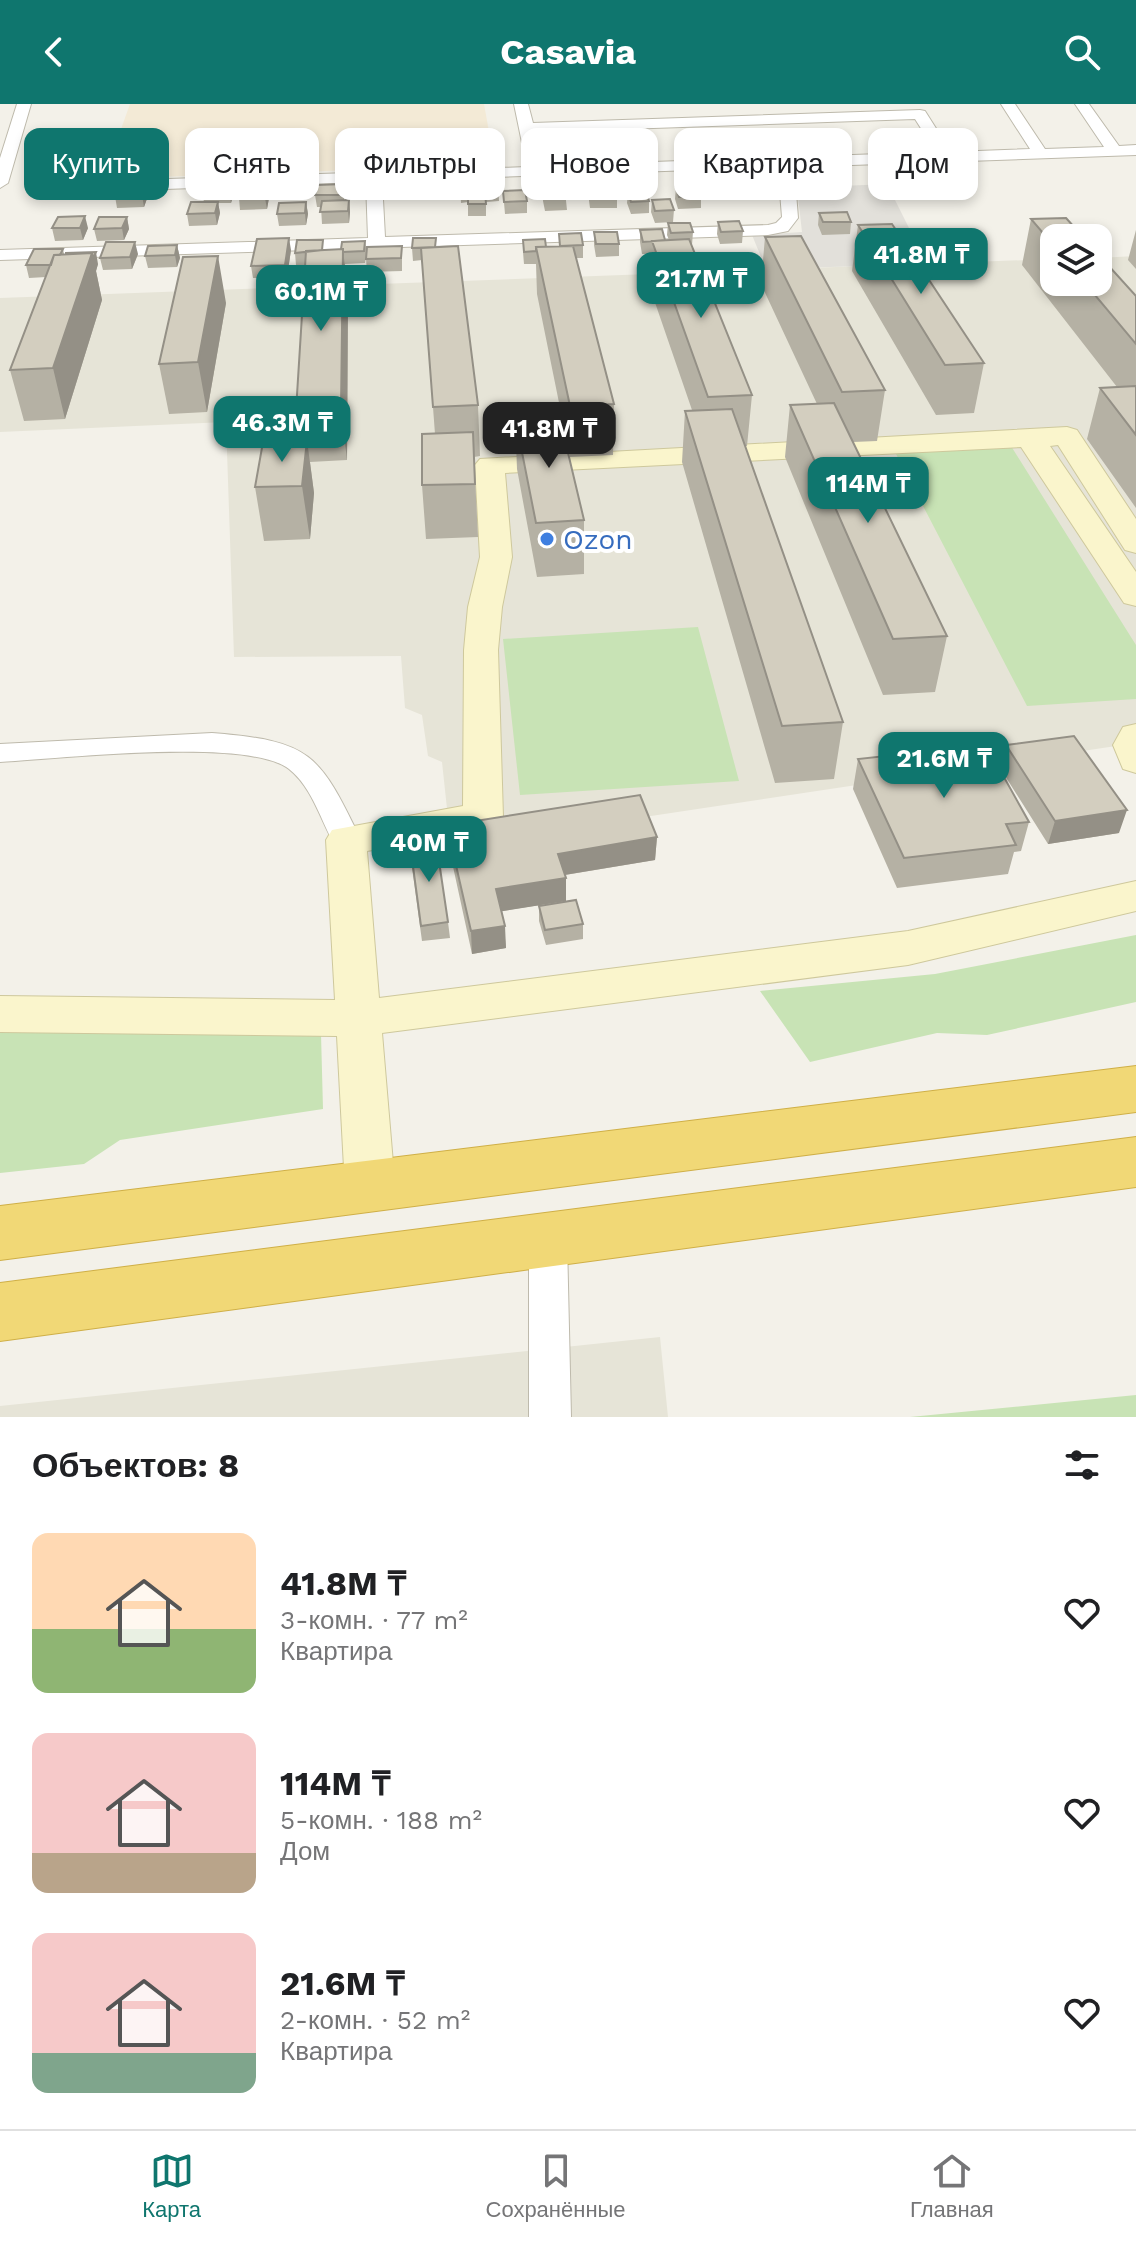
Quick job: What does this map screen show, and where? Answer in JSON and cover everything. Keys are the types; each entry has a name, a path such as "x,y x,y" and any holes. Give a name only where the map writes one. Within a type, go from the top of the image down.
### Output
{"highway":[{"path":"0,1233 1136,1089"},
{"path":"0,1312 1136,1162"}],"street":[{"path":"0,183 24,104"},
{"path":"521,104 528,128 920,114 928,128"},
{"path":"1008,104 1041,154"},
{"path":"1082,104 1115,151"},
{"path":"978,156 1136,150"},
{"path":"169,184 335,178"},
{"path":"375,200 377,243"},
{"path":"0,255 768,230 782,227 790,218 789,200"},
{"path":"346,840 483,817 481,650 485,607 496,557 490,465 1067,436 1136,543"},
{"path":"1030,438 1136,596"},
{"path":"1136,736 1132,745 1136,760"},
{"path":"0,753 212,742 246,744 296,757 315,775 346,840 370,1187"},
{"path":"0,1014 360,1018 908,948 1136,896"},
{"path":"548,1241 550,1417"}],"shaded area":[{"path":"130,104 484,104 488,128 335,128 335,171 319,171 319,128 185,128 185,176 169,177 169,128 121,128"},
{"path":"868,185 868,200 895,200 927,264 766,269 752,235 802,232 798,200 852,200 852,186"},
{"path":"1136,256 1136,743 451,846 442,762 428,756 422,715 405,708 401,656 234,657 226,422 0,432 0,298 1040,260 1040,296 1112,296 1112,257"},
{"path":"660,1337 668,1417 0,1417 0,1406"}],"green space":[{"path":"1011,446 1136,645 1136,699 1027,706 895,452"},
{"path":"698,627 739,781 520,795 503,639"},
{"path":"1136,935 1136,1002 987,1035 937,1033 810,1062 760,991 935,974"},
{"path":"0,1024 321,1034 323,1109 120,1140 84,1164 0,1173"},
{"path":"1136,1395 1136,1417 910,1417"}],"building":[{"path":"335,184 335,195 319,195 319,185"},
{"path":"521,190 521,200 527,201 504,202 505,191"},
{"path":"670,199 674,210 655,211 652,200"},
{"path":"349,200 348,211 320,212 322,201"},
{"path":"468,200 486,200 486,204 468,204"},
{"path":"191,202 218,202 215,213 187,214"},
{"path":"306,202 305,213 277,214 279,203"},
{"path":"847,212 851,222 823,222 819,213"},
{"path":"85,216 80,228 52,228 58,217"},
{"path":"99,217 127,217 122,228 94,229"},
{"path":"1066,218 1071,224 1040,224 1040,230 1031,219"},
{"path":"739,221 743,231 721,232 718,222"},
{"path":"668,223 690,223 693,232 671,233"},
{"path":"892,224 984,363 945,365 858,225"},
{"path":"662,229 665,240 643,242 640,230"},
{"path":"594,232 617,232 619,244 596,244"},
{"path":"581,233 583,245 560,246 559,234"},
{"path":"801,236 885,390 842,392 765,237"},
{"path":"289,238 285,265 251,266 257,239"},
{"path":"413,238 436,238 435,247 412,248"},
{"path":"545,239 546,247 524,252 523,240"},
{"path":"689,239 752,395 708,397 652,241"},
{"path":"297,240 323,240 322,250 295,253"},
{"path":"365,241 364,251 343,252 341,249 342,242"},
{"path":"106,242 135,242 130,257 100,258"},
{"path":"177,245 175,255 145,256 148,246"},
{"path":"402,246 401,258 366,259 367,247"},
{"path":"458,246 478,405 433,407 421,248"},
{"path":"573,246 614,404 570,406 536,247"},
{"path":"34,249 63,249 60,255 54,255 51,265 26,265"},
{"path":"343,249 341,409 296,411 306,251"},
{"path":"92,253 53,368 10,370 54,255"},
{"path":"218,256 198,362 159,364 183,257"},
{"path":"1112,269 1136,296 1136,344 1096,296 1112,296"},
{"path":"1136,386 1136,435 1100,388"},
{"path":"834,403 947,636 893,639 790,405"},
{"path":"732,409 843,722 782,726 685,411"},
{"path":"559,415 584,520 536,523 515,417"},
{"path":"473,432 475,484 422,485 422,434"},
{"path":"307,440 302,486 255,487 263,442"},
{"path":"1074,736 1127,810 1055,821 1006,745"},
{"path":"986,745 1029,822 1006,824 1016,845 904,858 858,759"},
{"path":"640,795 657,837 558,854 566,878 496,889 505,926 471,931 450,839 472,836 469,822"},
{"path":"436,841 448,922 421,926 410,844"},
{"path":"576,900 583,924 545,930 539,906"}],"place":[{"name":"Ozon","path":"547,539"}]}
